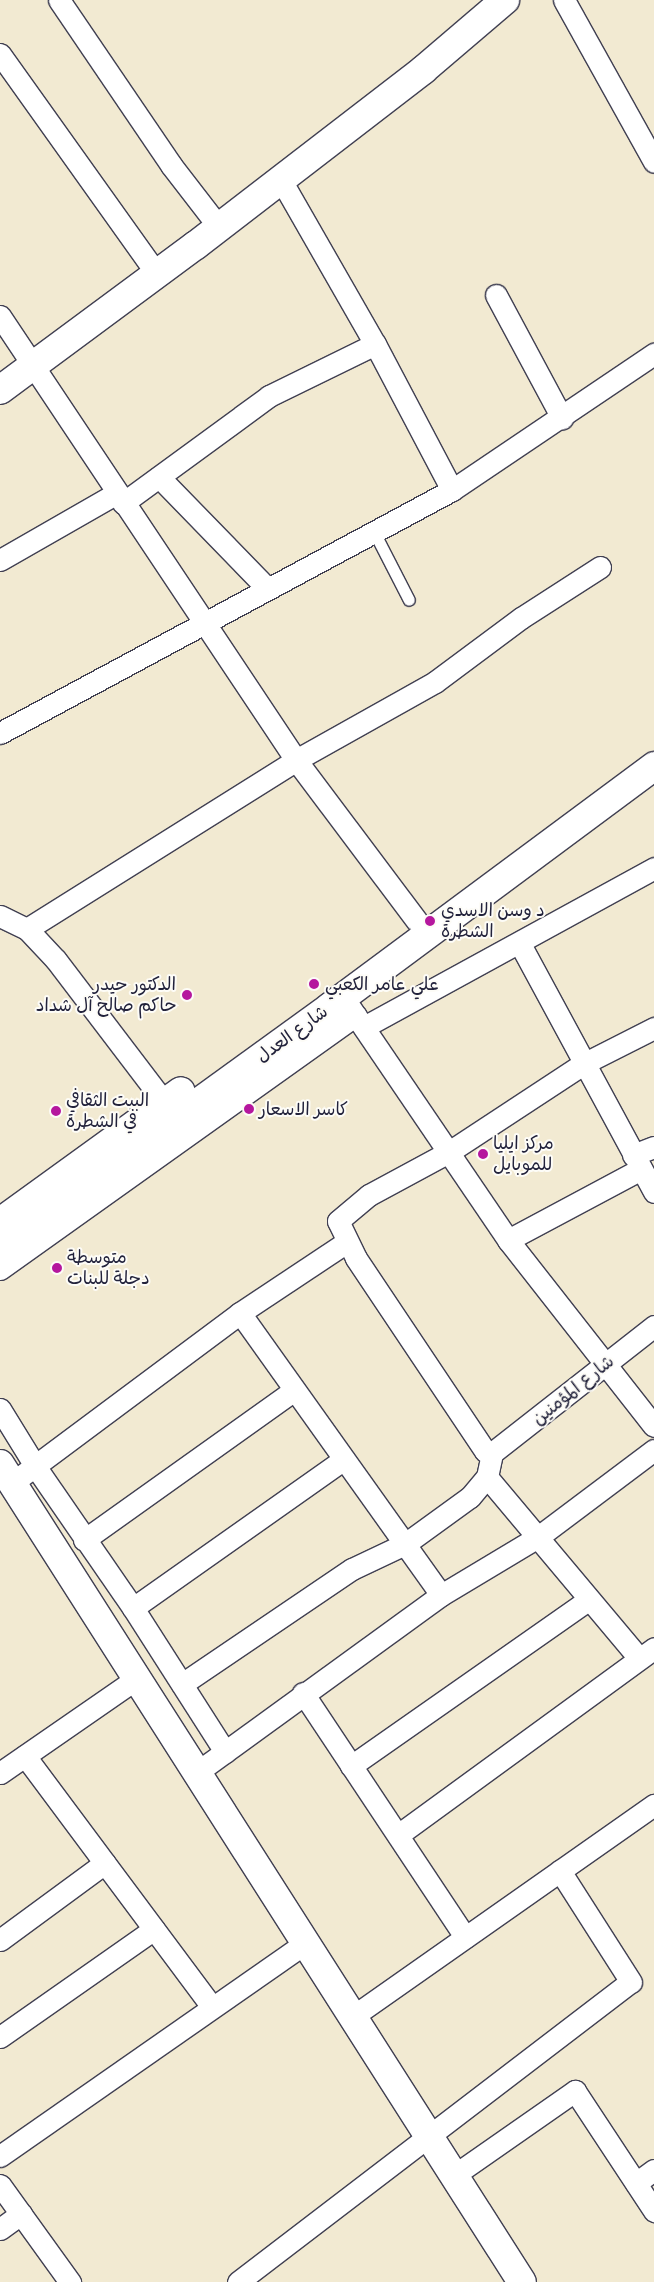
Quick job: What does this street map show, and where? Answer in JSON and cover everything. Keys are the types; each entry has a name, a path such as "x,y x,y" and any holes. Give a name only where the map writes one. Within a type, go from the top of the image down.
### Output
{"street":[{"path":"59,0 171,165 220,227"},
{"path":"0,390 281,180 423,70 505,0"},
{"path":"564,0 654,162"},
{"path":"0,54 156,274"},
{"path":"281,180 375,344 452,490"},
{"path":"496,295 562,418"},
{"path":"0,316 296,760 417,921"},
{"path":"0,560 159,477 269,396 375,344"},
{"path":"0,733 452,490 562,418 654,354"},
{"path":"159,477 268,589"},
{"path":"27,929 296,760 435,682 521,618 600,567"},
{"name":"شارع العدل","path":"0,1222 654,749"},
{"name":"شارع العدل","path":"0,1246 354,1013 654,766"},
{"path":"0,1269 354,1013 520,944 654,868"},
{"path":"0,916 27,929 56,960 164,1103"},
{"path":"520,944 583,1064 654,1192"},
{"path":"354,1013 508,1240 654,1426"},
{"path":"182,1684 352,1569 405,1544 470,1497 487,1477 492,1453 485,1451 347,1242 338,1221 369,1196 449,1152 583,1064 654,1028"},
{"path":"508,1240 637,1162 654,1147"},
{"path":"347,1242 240,1314 35,1466 6,1474 429,2136 514,2279"},
{"path":"240,1314 441,1594"},
{"name":"شارع المؤمنين","path":"492,1453 500,1451 654,1326"},
{"path":"84,1540 294,1390"},
{"path":"0,1409 84,1540 133,1608 225,1752"},
{"path":"196,1773 441,1594 538,1537 654,1450"},
{"path":"133,1608 344,1459"},
{"path":"398,1835 647,1653 588,1600 487,1477"},
{"path":"352,1766 588,1600"},
{"path":"0,1773 136,1679"},
{"path":"303,1693 465,1937"},
{"path":"25,1756 212,2007"},
{"path":"352,2017 654,1805"},
{"path":"0,1940 105,1863"},
{"path":"238,2282 631,1982 560,1871"},
{"path":"0,2037 154,1929"},
{"path":"0,2156 304,1943"},
{"path":"453,2176 574,2091 654,2211"},
{"path":"636,2183 654,2170"},
{"path":"0,2186 70,2282"},
{"path":"0,2229 21,2214"}],"lane":[{"path":"374,532 409,600"}],"place":[{"name":"د وسن الاسدي الشطرة","path":"430,921"},
{"name":"علي عامر الكعبي","path":"314,984"},
{"name":"الدكتور حيدر حاكم صالح آل شداد","path":"187,995"},
{"name":"كاسر الاسعار","path":"249,1109"},
{"name":"البيت الثقافي في الشطرة","path":"56,1111"},
{"name":"مركز ايليا للموبايل","path":"483,1154"},
{"name":"متوسطة دجلة للبنات","path":"57,1268"}]}
